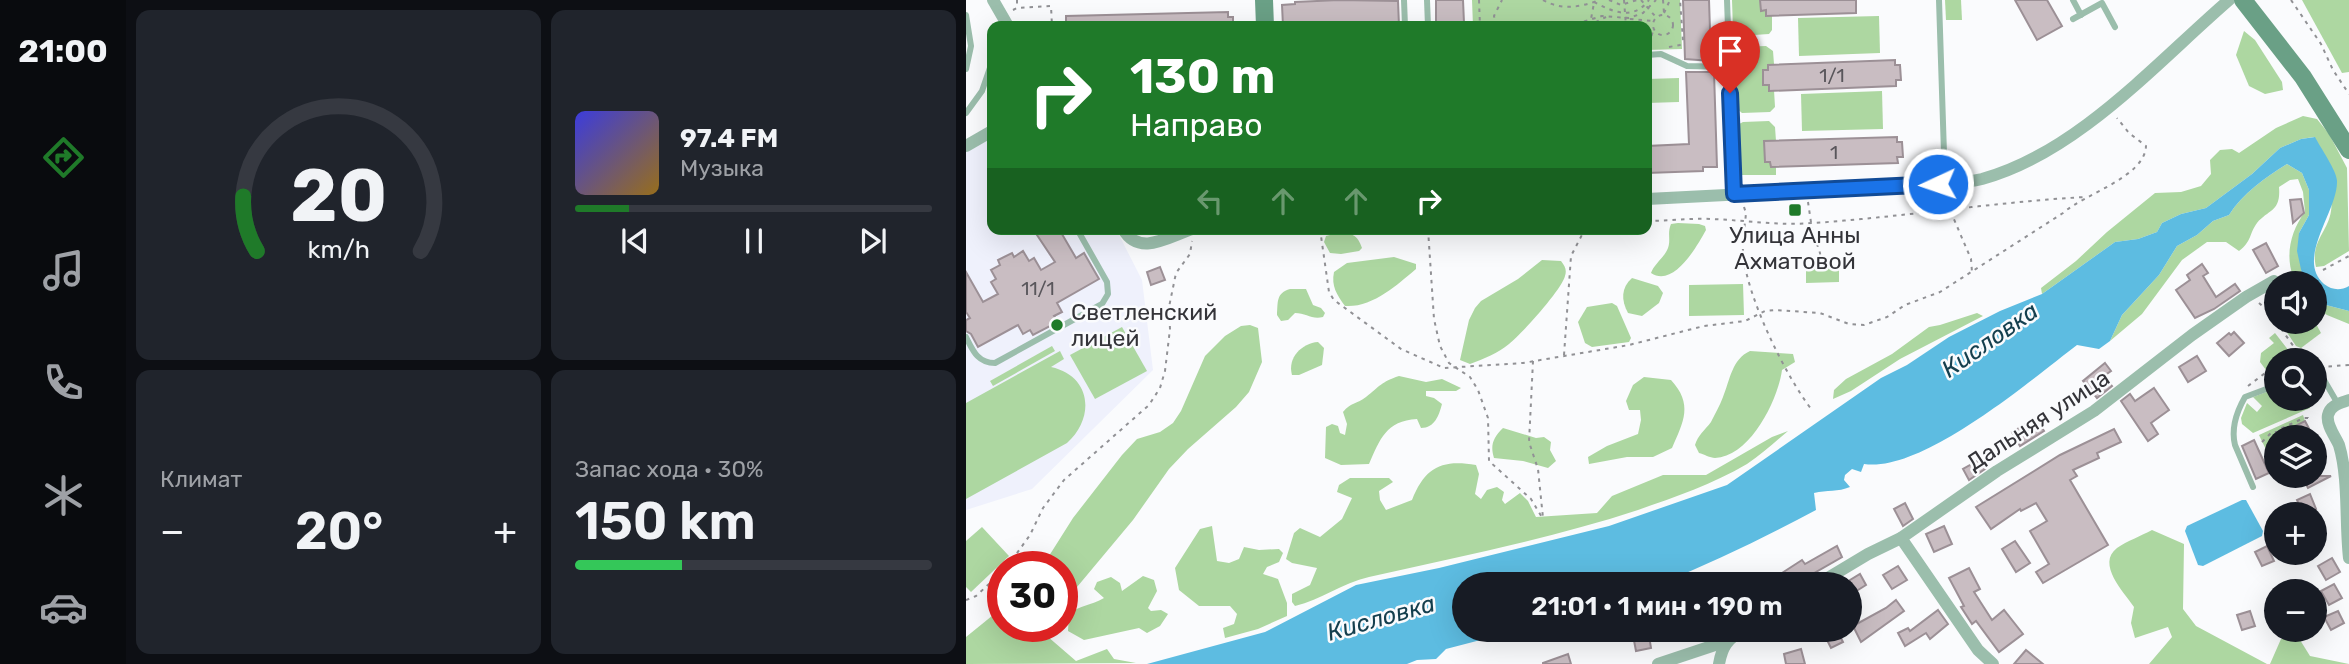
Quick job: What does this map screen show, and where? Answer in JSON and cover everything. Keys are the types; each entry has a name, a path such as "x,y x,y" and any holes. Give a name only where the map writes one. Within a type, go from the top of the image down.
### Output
{"street":[{"path":"993,0 1005,21"},
{"path":"1264,0 1265,21"},
{"path":"1652,199 1979,180 2034,159 2070,137 2150,73 2229,0"},
{"path":"2243,0 2303,77 2349,150"},
{"path":"966,146 987,134"},
{"path":"1128,235 1133,242 1144,244 1174,235"},
{"name":"Дальняя улица","path":"1838,572 1901,538 1997,471 2094,411 2192,335 2264,287"},
{"path":"2344,402 2330,409 2328,419 2339,447 2349,558"},
{"path":"1901,538 1978,650 1993,664"},
{"path":"1658,664 1724,642"},
{"path":"1719,664 1726,642"}],"lane":[{"path":"1404,0 1405,21"},
{"path":"1427,0 1428,21"},
{"path":"1727,0 1739,194"},
{"path":"1939,0 1939,184"},
{"path":"2073,0 2081,15"},
{"path":"2073,19 2102,3 2115,27"},
{"path":"966,15 971,46 966,69"},
{"path":"1652,55 1661,54 1688,66 1730,67"},
{"path":"966,113 982,91 987,76"},
{"path":"966,337 979,358 995,363 1102,304 1108,294 1107,282 1080,235"},
{"path":"2327,383 2344,402"},
{"path":"2253,487 2233,439 2236,420 2245,397 2264,390"}],"path":[{"path":"1005,21 1017,8 1017,0"},
{"path":"1479,0 1480,21"},
{"path":"1495,21 1494,16 1502,0"},
{"path":"1544,0 1562,8 1600,0"},
{"path":"1609,0 1625,5 1637,0"},
{"path":"1625,0 1625,21"},
{"path":"1641,0 1656,17"},
{"path":"1594,2 1625,13 1645,5 1649,0"},
{"path":"1625,18 1649,9 1656,0"},
{"path":"1663,0 1664,14"},
{"path":"1652,36 1653,21 1664,14 1670,0"},
{"path":"1664,48 1682,44 1680,0"},
{"path":"2291,0 2321,44 2333,70 2349,94"},
{"path":"1591,19 1594,2"},
{"path":"1017,8 1051,6 1052,21"},
{"path":"1654,32 1668,34 1673,25 1671,19 1664,14"},
{"path":"1600,21 1607,17"},
{"path":"1586,21 1607,17 1653,21"},
{"path":"1673,25 1682,25"},
{"path":"1652,46 1657,47"},
{"path":"1321,235 1329,292 1334,300 1401,349 1444,368 1533,361 1629,345 1704,326 1745,321 1775,310 1820,313 1849,324 1864,325 1887,317 1905,305 1927,298 1971,273 2141,163 2146,154 2146,146 2129,133 2107,106"},
{"path":"1939,184 1971,259 1971,273"},
{"path":"1932,210 1939,184"},
{"path":"1805,191 1821,262"},
{"path":"1739,194 1745,221 1743,251 1759,314 1785,368 1812,410"},
{"path":"1652,221 1710,219 1811,224 1950,208 2086,197"},
{"path":"1018,551 1043,508 1064,480 1080,463 1149,405 1160,388 1170,329 1169,307 1176,274 1190,254 1191,235"},
{"path":"1428,235 1434,319 1444,356 1470,377 1478,390 1488,418 1489,461 1494,468 1514,481 1531,499 1544,519 1538,469 1529,442 1533,361"},
{"path":"1564,356 1572,256 1581,235"},
{"path":"2323,270 2349,256"},
{"path":"2246,297 2264,308"},
{"path":"2327,368 2349,365"},
{"path":"2248,386 2264,374"},
{"path":"2262,442 2272,432 2279,432 2304,418 2309,421"},
{"path":"966,600 976,596 987,586"}],"shaded area":[{"name":"Светленский лицей","path":"987,141 987,235 1119,235 1142,280 1153,370 1032,489 966,510 966,152"}],"green space":[{"path":"1472,0 1680,0 1682,49 1652,50 1652,21 1473,21"},
{"path":"1732,0 1760,0 1761,10 1766,10 1772,16 1772,30 1769,34 1739,36 1733,30"},
{"path":"1945,0 1961,0 1962,20 1946,20"},
{"path":"2302,0 2349,0 2349,72 2342,73"},
{"path":"1879,16 1880,53 1799,56 1798,18"},
{"path":"2244,31 2255,40 2282,82 2283,90 2265,94 2249,86 2236,55"},
{"path":"1766,46 1773,51 1774,64 1768,65 1768,70 1763,71 1763,85 1769,85 1769,91 1774,90 1775,107 1770,112 1742,113 1735,107 1734,52 1738,47"},
{"path":"1679,78 1679,102 1652,103 1652,79"},
{"path":"1882,91 1883,129 1802,131 1801,94"},
{"path":"2303,116 2317,119 2329,134 2347,168 2349,251 2324,266 2316,267 2315,251 2331,211 2331,195 2327,173 2314,137 2280,148 2252,174 2206,208 2181,214 2162,223 2157,232 2138,239 2115,242 2042,294 2041,288 2155,193 2181,192 2201,186 2211,174 2210,160 2220,150 2232,149 2239,153 2276,128"},
{"path":"1769,121 1775,127 1776,141 1765,147 1765,162 1776,167 1776,175 1739,175 1737,125 1743,122"},
{"path":"2287,164 2302,173 2309,190 2309,215 2299,233 2301,271 2292,271 2290,260 2296,227 2305,212 2303,192 2298,179 2290,180 2279,187 2276,206 2261,218 2239,251 2226,242 2207,242 2182,260 2142,314 2110,341 2122,315 2159,275 2177,246 2197,235 2213,221 2229,215 2263,180"},
{"path":"1671,224 1699,224 1705,226 1706,230 1691,255 1676,270 1660,276 1651,273 1668,248"},
{"path":"1326,236 1355,236 1362,248 1341,254 1330,253 1324,242"},
{"path":"1394,257 1416,264 1416,269 1374,299 1355,306 1345,306 1335,290 1334,272 1347,263"},
{"path":"1542,260 1561,261 1566,270 1562,282 1549,301 1505,347 1470,364 1460,360 1469,320 1475,308 1481,301 1518,279"},
{"path":"1839,266 1839,282 1806,283 1806,267"},
{"path":"1632,278 1658,286 1663,293 1659,303 1642,316 1628,313 1624,303 1624,290"},
{"path":"1743,284 1744,315 1689,316 1689,285"},
{"path":"1290,289 1306,289 1313,305 1325,313 1323,317 1295,313 1288,320 1281,321 1277,315 1279,299 1282,293"},
{"path":"1612,303 1617,306 1631,338 1629,342 1592,347 1585,343 1578,322 1587,307"},
{"path":"2327,305 2349,311 2349,324 2327,315"},
{"path":"1977,313 1983,316 1900,359 1851,391 1833,399 1834,390 1846,379 1892,354 1929,327"},
{"path":"1241,326 1258,328 1262,362 1249,392 1169,469 1133,520 1078,586 1078,551 1052,551 1073,518 1137,439 1160,432 1173,423 1205,356 1225,336"},
{"path":"1122,327 1147,371 1095,399 1070,355"},
{"path":"2276,334 2287,348 2268,348 2274,343 2269,338"},
{"path":"2288,334 2320,334 2301,348 2296,346"},
{"path":"1318,342 1324,348 1322,365 1299,375 1292,375 1292,363 1297,352 1306,345"},
{"path":"1052,346 1055,351 993,386 990,381"},
{"path":"1060,351 1064,359 1051,367 1075,379 1085,399 1082,422 1076,433 1067,443 966,499 966,403"},
{"path":"1750,351 1793,354 1795,362 1782,370 1775,396 1751,438 1728,455 1715,458 1699,453 1696,441 1716,413 1735,365"},
{"path":"2264,351 2264,367 2260,362"},
{"path":"1399,376 1426,382 1442,379 1461,388 1456,391 1426,391 1426,396 1442,404 1436,420 1430,426 1421,428 1417,419 1398,423 1381,439 1369,464 1341,465 1325,458 1326,427 1332,424 1338,426 1340,433 1345,435 1347,424 1343,412 1384,382"},
{"path":"1644,377 1671,380 1682,397 1683,421 1672,448 1653,457 1627,457 1589,464 1588,457 1638,434 1640,410 1629,410 1626,401 1633,385"},
{"path":"2264,393 2264,411 2303,411 2271,425 2264,425 2264,428 2253,433 2242,424 2241,418 2247,403 2257,412 2262,406 2253,397"},
{"path":"2303,415 2305,421 2297,425 2281,425"},
{"path":"1503,428 1536,438 1544,437 1551,442 1550,450 1556,461 1548,468 1523,461 1494,458 1493,442"},
{"path":"1788,431 1757,457 1734,471 1694,490 1638,510 1538,538 1359,580 1295,606 1292,602 1292,594 1310,585 1317,568 1292,563 1286,559 1294,533 1300,528 1320,537 1342,519 1352,498 1337,492 1339,485 1350,478 1389,478 1393,482 1379,491 1380,500 1386,510 1412,500 1423,480 1436,468 1464,463 1476,465 1479,474 1475,494 1481,499 1487,490 1497,487 1504,492 1502,500 1505,504 1520,493 1528,501 1536,517 1597,513 1612,496 1663,475 1706,475 1772,437"},
{"path":"2264,433 2264,445 2259,435"},
{"path":"1212,526 1217,561 1229,563 1239,559 1244,547 1259,550 1279,549 1283,553 1279,562 1267,567 1263,574 1278,579 1287,603 1287,616 1258,629 1225,638 1223,628 1234,624 1237,614 1230,606 1199,606 1179,590 1175,568 1200,529"},
{"path":"982,527 1004,551 987,551 987,577 971,592 966,587 966,541"},
{"path":"2152,530 2184,544 2183,609 2196,626 2267,664 2149,664 2172,637 2168,627 2135,638 2131,623 2134,607 2114,578 2109,562 2117,548"},
{"path":"1143,576 1154,580 1157,591 1148,608 1168,614 1160,626 1147,633 1139,628 1084,640 1078,637 1078,609 1104,598 1094,589 1097,582 1111,577 1120,583 1122,591"},
{"path":"987,620 987,642 1054,642 1076,661 1107,649 1114,659 1136,663 966,664 966,637"},
{"path":"2280,642 2301,642 2310,656 2349,664 2270,664"}],"water":[{"name":"Кисловка","path":"2315,137 2337,181 2336,193 2316,248 2316,271 2301,271 2297,251 2299,233 2309,215 2309,190 2302,173 2287,164 2248,193 2229,215 2213,221 2197,235 2177,246 2159,275 2122,315 2110,341 2099,349 2077,345 2005,400 1945,440 1888,463 1864,464 1861,472 1852,469 1845,475 1844,480 1850,487 1814,493 1816,510 1700,567 1688,572 1452,572 1452,642 1473,642 1446,649 1436,659 1417,660 1407,664 1147,664 1265,632 1356,585 1439,568 1609,526 1727,485 1881,378 1907,365 1949,337 2000,311 2042,294 2115,242 2138,239 2157,232 2162,223 2181,214 2206,208 2252,174 2280,148 2301,139"},
{"path":"2327,286 2339,289 2349,286 2349,311 2327,305"},
{"path":"2246,500 2263,531 2262,536 2203,566 2198,565 2185,531 2187,526"}],"building":[{"path":"1436,0 1463,0 1464,21 1436,21"},
{"path":"1683,0 1709,0 1711,61 1685,59"},
{"path":"1760,0 1856,0 1856,13 1766,16 1766,10 1761,11"},
{"path":"2015,0 2047,0 2062,26 2037,40"},
{"path":"1398,1 1399,21 1283,21 1282,5 1295,2"},
{"path":"1228,12 1228,17 1233,17 1233,21 1066,21 1066,16"},
{"path":"1895,60 1895,65 1900,65 1901,80 1896,80 1896,86 1769,91 1769,85 1763,85 1763,70 1768,70 1768,65"},
{"path":"1686,72 1714,72 1717,167 1703,167 1703,171 1652,173 1652,146 1689,144"},
{"path":"1897,137 1897,142 1902,142 1903,157 1897,157 1898,163 1771,167 1770,162 1765,162 1764,141"},
{"path":"2301,199 2304,213 2293,223 2290,200"},
{"path":"1037,235 1063,235 1076,258 1084,253 1099,279 1057,303 1062,312 1054,316 1058,322 1033,335 1030,330 1023,334 1018,325 978,347 971,334 966,331 966,320 970,318 966,312 966,272 983,302 998,294 991,282 996,279 991,270 1000,265 998,260 1012,253 1014,257 1023,251 1029,261 1034,258 1041,270 1055,262"},
{"path":"2266,243 2278,266 2265,271 2253,250"},
{"path":"2202,264 2208,273 2203,276 2216,297 2235,284 2240,291 2195,318 2176,290 2190,280 2187,275"},
{"path":"1160,267 1165,280 1151,285 1147,272"},
{"path":"2234,332 2244,343 2229,356 2217,343"},
{"path":"2197,356 2206,371 2188,382 2179,367"},
{"path":"2105,363 2111,371 2104,376 2112,386 2097,398 2083,381"},
{"path":"2154,388 2169,410 2151,423 2158,434 2148,441 2121,401 2130,394 2135,401"},
{"path":"2036,418 2044,431 2020,446 2012,432"},
{"path":"2114,429 2121,442 2097,453 2099,458 2073,470 2077,476 2070,480 2108,545 2043,583 2036,572 2049,564 2030,531 2047,521 2036,503 2021,511 2020,509 1991,529 1976,507 2060,455"},
{"path":"2254,440 2264,462 2264,475 2256,479 2242,446"},
{"path":"1979,460 1985,469 1969,480 1963,469"},
{"path":"2310,494 2313,502 2298,502 2297,500"},
{"path":"1905,503 1913,519 1903,526 1894,509"},
{"path":"1944,526 1952,544 1934,552 1926,534"},
{"path":"2015,541 2030,563 2016,572 2002,549"},
{"path":"1837,546 1842,557 1816,572 1784,572 1802,560 1805,564"},
{"path":"2264,548 2264,565 2262,566 2255,552"},
{"path":"2332,558 2340,572 2327,579 2318,566 2327,565 2327,561"},
{"path":"1898,566 1907,580 1892,589 1883,575"},
{"path":"1969,568 1980,589 1974,592 1992,620 2004,610 2023,634 1999,652 1976,621 1972,624 1961,607 1964,606 1949,578"},
{"path":"2334,584 2342,598 2329,605 2327,588"},
{"path":"1896,600 1904,611 1862,641 1862,621"},
{"path":"1938,610 1948,624 1930,639 1926,633 1905,646 1898,633 1908,628 1910,631"},
{"path":"2250,611 2255,626 2242,630 2237,615"},
{"path":"2338,611 2344,623 2331,630 2327,616"},
{"path":"1634,642 1650,642 1651,648 1636,651"},
{"path":"1828,642 1843,642 1831,648"},
{"path":"1801,649 1805,664 1786,664 1784,654"},
{"path":"2026,650 2043,664 2014,664"},
{"path":"1568,654 1571,664 1543,664 1543,663"}],"place":[{"name":"Улица Анны Ахматовой","path":"1795,210"},
{"name":"Светленский лицей","path":"1057,325"}],"route":[{"path":"1730,93 1734,194 1938,184"}]}
